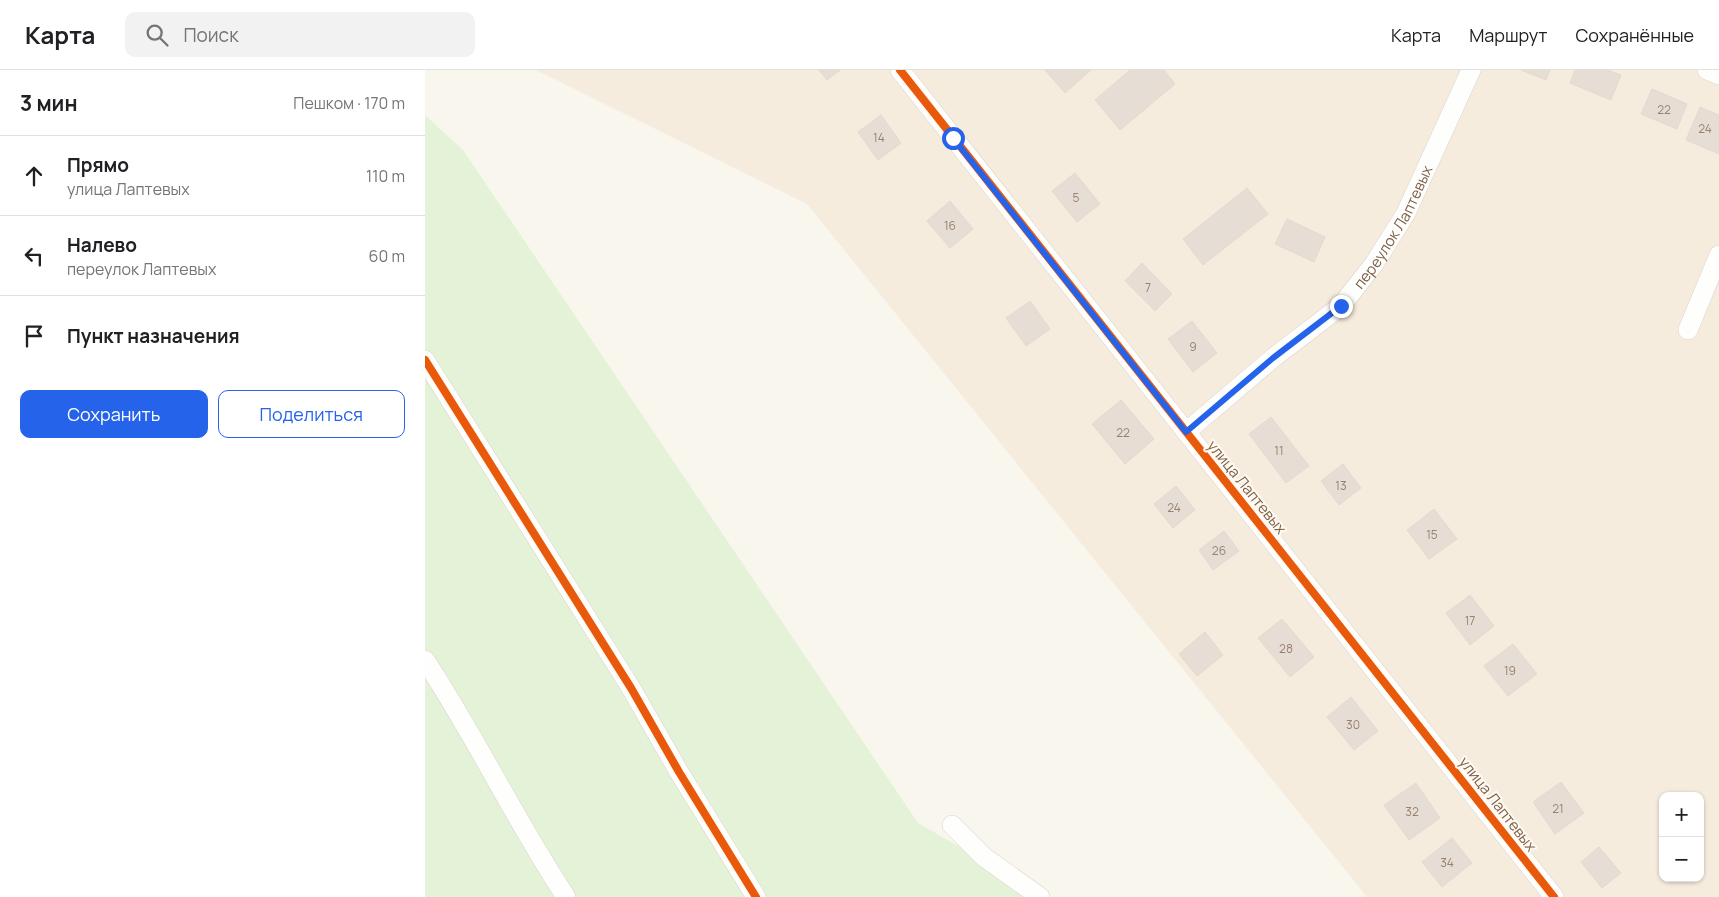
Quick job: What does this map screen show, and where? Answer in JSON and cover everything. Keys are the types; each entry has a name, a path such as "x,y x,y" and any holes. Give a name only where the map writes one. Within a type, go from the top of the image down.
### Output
{"street":[{"name":"улица Лаптевых","path":"900,70 1554,897"},
{"name":"переулок Лаптевых","path":"1186,432 1273,358 1341,306 1374,264 1406,213 1471,70"},
{"path":"1707,70 1719,75"},
{"path":"1688,330 1719,255"},
{"path":"425,360 631,688 679,772 755,897"},
{"path":"425,660 445,690 537,852 566,897"},
{"path":"952,825 984,857 1040,897"}],"shaded area":[{"path":"536,70 1719,70 1719,897 1367,897 807,204"}],"green space":[{"path":"425,115 463,150 918,823 1047,897 425,897"}],"building":[{"path":"819,70 840,70 827,80"},
{"path":"1045,70 1091,70 1065,93"},
{"path":"1130,70 1164,70 1175,84 1120,130 1095,100"},
{"path":"1521,70 1550,70 1546,80"},
{"path":"1575,70 1608,70 1621,75 1611,100 1570,83"},
{"path":"1652,89 1687,104 1677,129 1641,114"},
{"path":"1700,107 1719,115 1719,154 1686,140"},
{"path":"881,115 901,143 878,160 858,132"},
{"path":"1075,173 1100,204 1077,222 1052,191"},
{"path":"1247,188 1268,214 1203,265 1183,239"},
{"path":"950,201 973,229 950,248 927,221"},
{"path":"1287,219 1325,237 1314,262 1275,244"},
{"path":"1142,263 1172,294 1155,311 1125,281"},
{"path":"1030,301 1050,329 1026,346 1006,318"},
{"path":"1192,321 1217,353 1193,372 1168,339"},
{"path":"1121,400 1154,439 1125,464 1092,424"},
{"path":"1271,417 1309,466 1286,483 1249,434"},
{"path":"1343,464 1361,488 1339,505 1321,481"},
{"path":"1176,486 1195,510 1173,528 1154,504"},
{"path":"1434,509 1457,539 1429,559 1407,530"},
{"path":"1224,531 1239,551 1213,570 1199,550"},
{"path":"1470,595 1494,626 1470,645 1446,613"},
{"path":"1282,619 1314,657 1290,677 1258,638"},
{"path":"1205,632 1223,655 1197,676 1179,654"},
{"path":"1513,644 1537,674 1508,696 1484,666"},
{"path":"1351,697 1378,731 1354,750 1327,717"},
{"path":"1561,782 1584,813 1555,834 1533,802"},
{"path":"1416,783 1440,818 1409,840 1384,805"},
{"path":"1452,838 1472,863 1442,887 1422,862"},
{"path":"1599,847 1621,873 1602,888 1581,862"}],"cycle path":[{"path":"900,70 1554,897"},
{"path":"425,360 631,688 679,772 756,897"}],"route":[{"path":"953,138 1186,432 1273,358 1341,306"}]}
